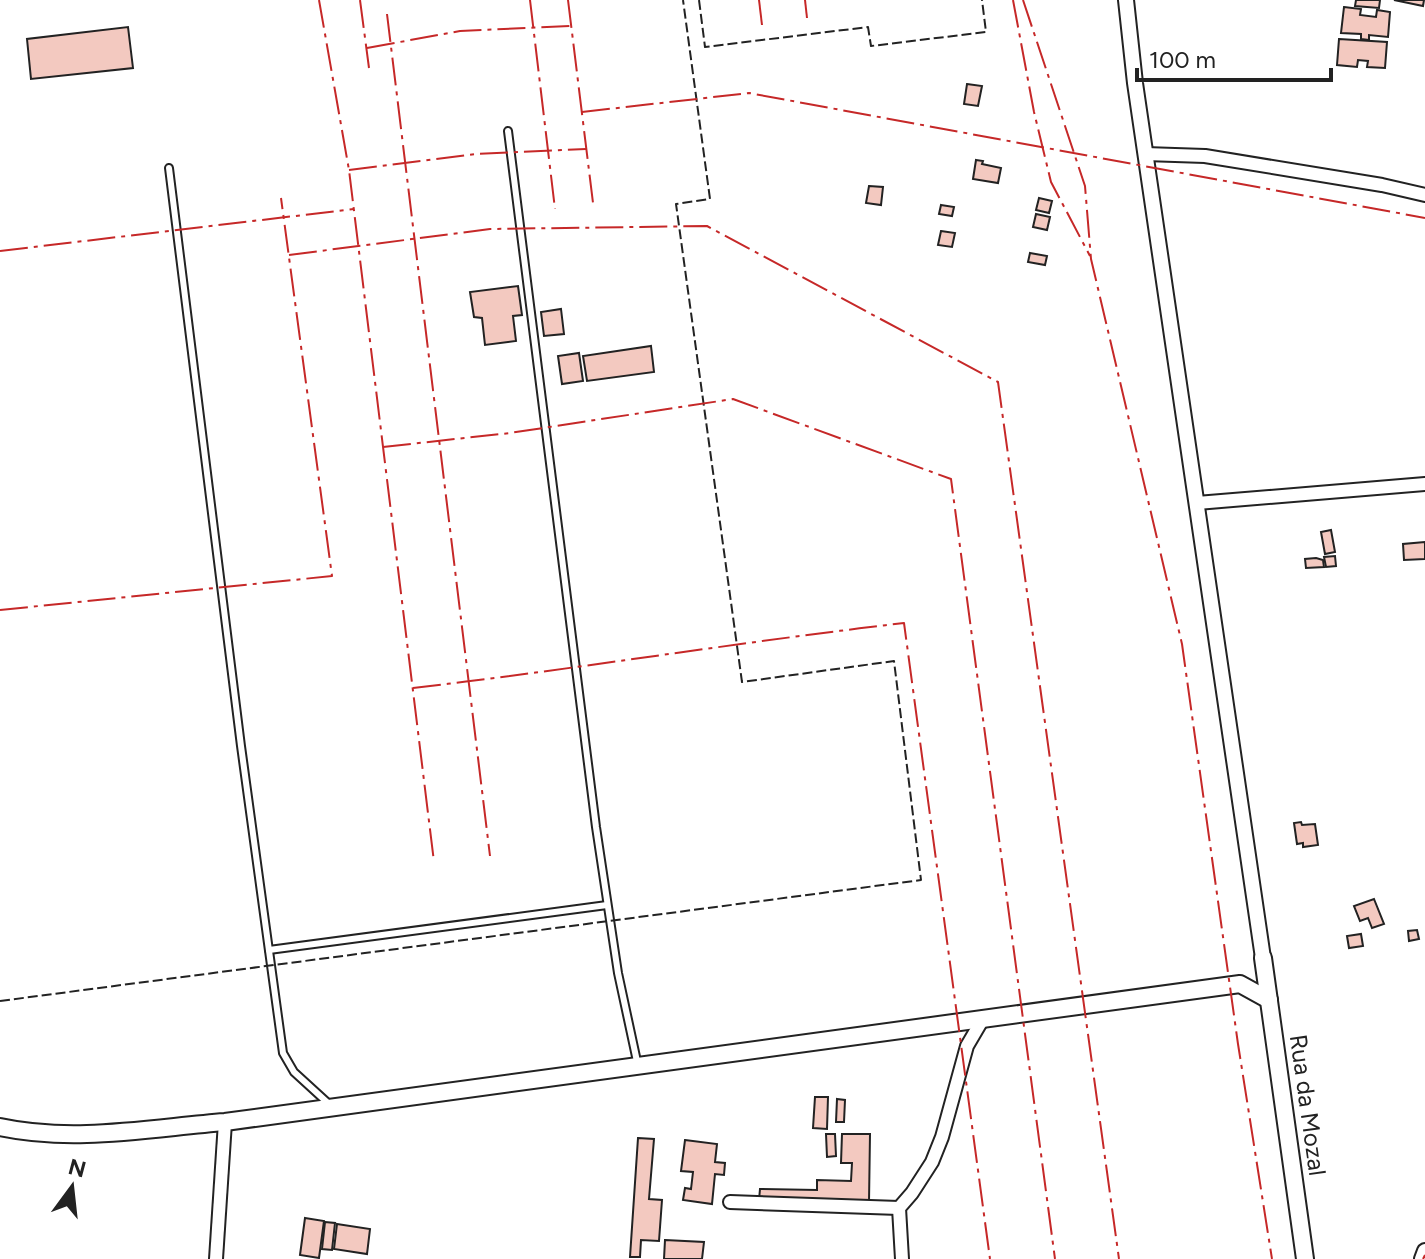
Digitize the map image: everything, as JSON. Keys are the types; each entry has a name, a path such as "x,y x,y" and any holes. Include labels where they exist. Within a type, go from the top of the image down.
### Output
{"main road":[{"path":"1240,984 1263,958"},
{"name":"Rua da Mozal","path":"1263,958 1305,1259"},
{"path":"0,1127 73,1136 225,1122 1240,984 1269,1000"}],"street":[{"path":"1126,0 1145,154 1263,958"},
{"path":"1145,154 1205,156 1425,195"},
{"path":"1197,503 1425,484"},
{"path":"902,1259 899,1208 932,1162 967,1046 984,1017"},
{"path":"216,1259 225,1122"},
{"path":"730,1202 899,1208"},
{"path":"1422,1259 1425,1251"}],"lane":[{"path":"508,131 607,905 638,1067"},
{"path":"169,168 269,950 287,1063 332,1106"},
{"path":"269,950 607,905"}],"building":[{"path":"1356,0 1380,0 1379,8 1355,6"},
{"path":"1394,0 1424,0 1423,6"},
{"path":"1344,7 1361,9 1360,15 1376,17 1377,10 1390,12 1388,37 1369,35 1369,40 1361,39 1361,34 1341,33"},
{"path":"128,27 133,68 31,79 27,39"},
{"path":"1339,39 1387,42 1385,68 1367,67 1368,61 1358,60 1357,67 1337,65"},
{"path":"967,84 982,86 978,106 964,104"},
{"path":"976,160 1001,168 998,183 973,179"},
{"path":"869,186 883,187 881,205 866,203"},
{"path":"1039,198 1052,201 1049,213 1036,210"},
{"path":"941,205 954,207 952,216 939,214"},
{"path":"1036,214 1050,217 1047,230 1033,227"},
{"path":"941,231 955,233 952,247 938,245"},
{"path":"1030,253 1047,256 1045,265 1028,262"},
{"path":"518,286 522,315 513,316 516,341 485,345 482,318 474,317 470,292"},
{"path":"561,309 564,334 544,336 541,312"},
{"path":"651,346 654,372 587,381 583,356"},
{"path":"579,353 583,381 562,384 558,356"},
{"path":"1331,530 1335,552 1325,554 1321,532"},
{"path":"1425,542 1425,559 1404,560 1403,544"},
{"path":"1335,556 1336,566 1326,567 1324,557"},
{"path":"1305,559 1323,560 1324,567 1306,568"},
{"path":"1301,822 1302,825 1315,824 1318,845 1303,847 1303,843 1297,844 1294,823"},
{"path":"1374,899 1384,924 1372,928 1368,918 1360,921 1354,906"},
{"path":"1417,930 1419,939 1409,941 1408,931"},
{"path":"1361,934 1363,946 1349,948 1347,936"},
{"path":"815,1097 828,1097 827,1129 813,1128"},
{"path":"837,1099 845,1100 844,1122 836,1122"},
{"path":"826,1134 835,1134 836,1156 827,1157"},
{"path":"842,1134 870,1134 869,1202 759,1200 760,1189 817,1190 817,1180 851,1181 852,1163 841,1163"},
{"path":"638,1138 654,1139 649,1199 662,1200 659,1241 641,1240 640,1257 630,1257"},
{"path":"685,1140 717,1144 715,1162 725,1163 724,1175 715,1174 712,1204 683,1200 685,1188 691,1189 693,1172 681,1171"},
{"path":"305,1218 324,1221 319,1258 300,1255"},
{"path":"325,1222 335,1223 332,1250 322,1249"},
{"path":"337,1224 370,1229 367,1254 334,1249"},
{"path":"665,1240 704,1242 702,1259 664,1259"}],"fence":[{"path":"0,1001 921,880 894,661 742,682 676,204 710,199 683,0"},
{"path":"699,0 705,47 868,27 871,46 986,32 982,0"}],"power":[{"path":"319,0 349,170 434,862"},
{"path":"360,0 369,68"},
{"path":"530,0 555,209"},
{"path":"568,0 593,203"},
{"path":"759,0 762,25"},
{"path":"805,0 807,18"},
{"path":"1013,0 1051,182 1090,256"},
{"path":"1023,0 1085,186 1091,259 1182,644 1238,1044 1272,1259"},
{"path":"387,14 490,856"},
{"path":"367,48 460,31 571,26"},
{"path":"582,112 749,93 1425,218"},
{"path":"349,170 476,154 586,149"},
{"path":"0,610 332,576 281,198"},
{"path":"0,251 354,209"},
{"path":"289,255 490,229 707,226 998,382 1119,1259"},
{"path":"383,447 510,433 733,399 951,479 1055,1259"},
{"path":"413,688 904,623 990,1259"},
{"path":"1423,1259 1425,1255"}]}
